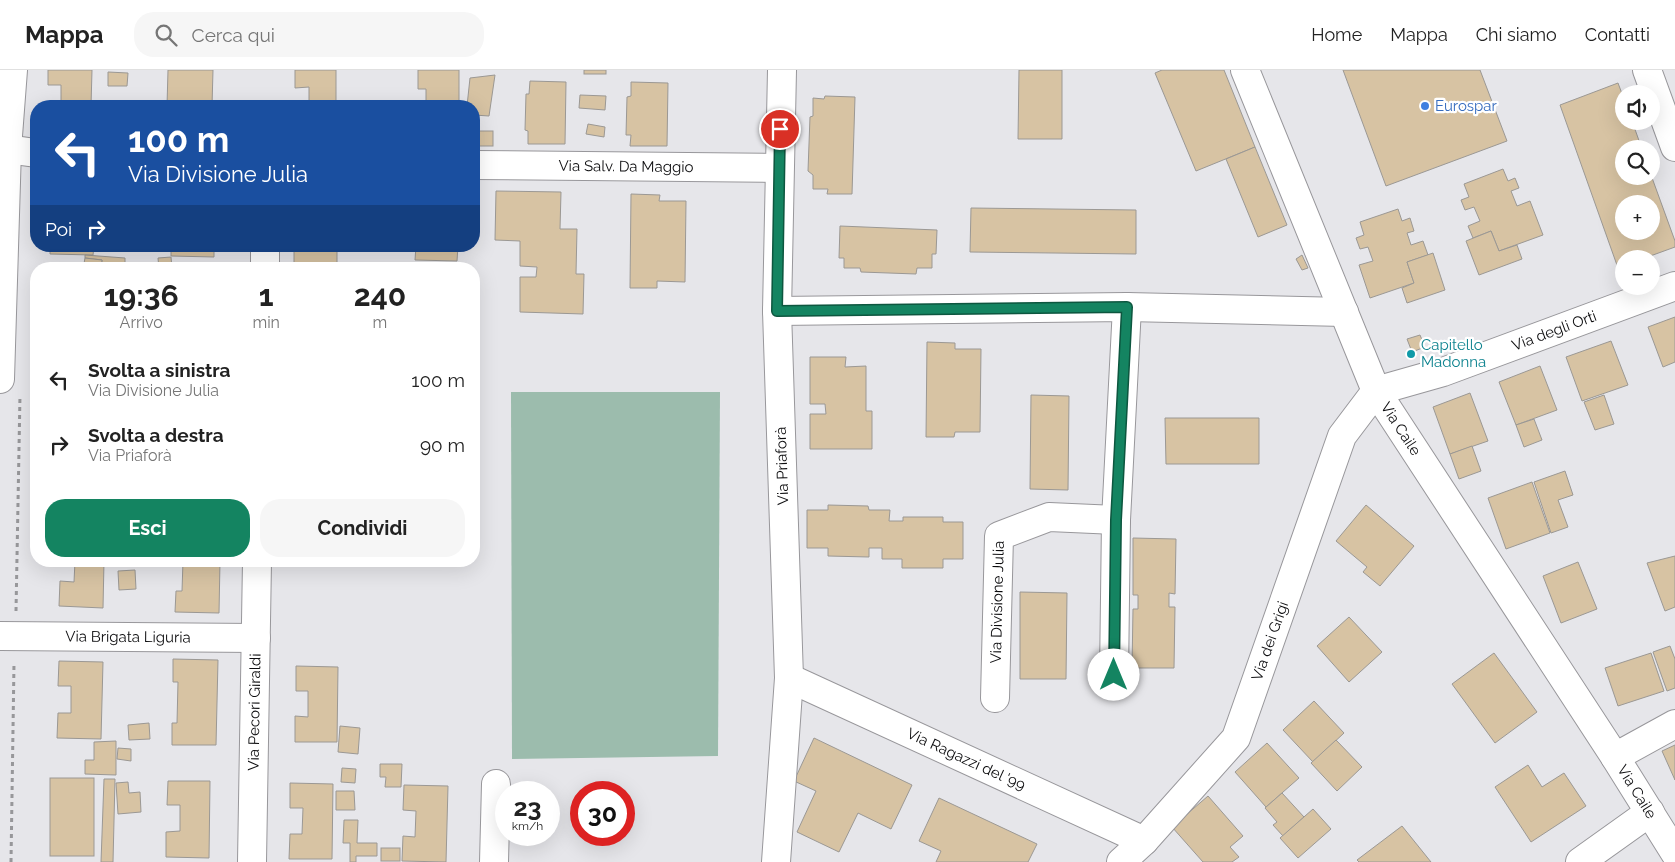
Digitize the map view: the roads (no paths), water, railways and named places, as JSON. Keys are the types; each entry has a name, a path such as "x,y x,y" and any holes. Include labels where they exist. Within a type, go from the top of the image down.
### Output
{"street":[{"path":"10,383 4,149 13,70"},
{"name":"Via Priaforà","path":"776,862 789,678 777,311 782,70"},
{"name":"Via Caile","path":"1244,70 1376,391 1615,757 1675,853"},
{"path":"1647,70 1675,147"},
{"path":"4,149 30,152"},
{"name":"Via Salv. Da Maggio","path":"480,166 779,168"},
{"name":"Via degli Orti","path":"1376,391 1443,372 1675,286"},
{"path":"1114,675 1116,520 1127,307"},
{"path":"777,311 1127,307 1344,312"},
{"name":"Via dei Grigi","path":"1121,862 1144,841 1236,738 1342,436 1376,391"},
{"name":"Via Divisione Julia","path":"995,698 999,536 1049,517 1116,520"},
{"name":"Via Pecori Giraldi","path":"252,862 258,567"},
{"name":"Via Brigata Liguria","path":"7,636 256,638"},
{"name":"Via Ragazzi del '99","path":"789,678 1144,841"},
{"name":"Via Caile","path":"1615,757 1675,724"},
{"path":"1580,862 1650,812"},
{"path":"494,862 495,823"}],"place":[{"name":"Eurospar","path":"1425,106"},
{"name":"Capitello Madonna","path":"1411,354"}]}
